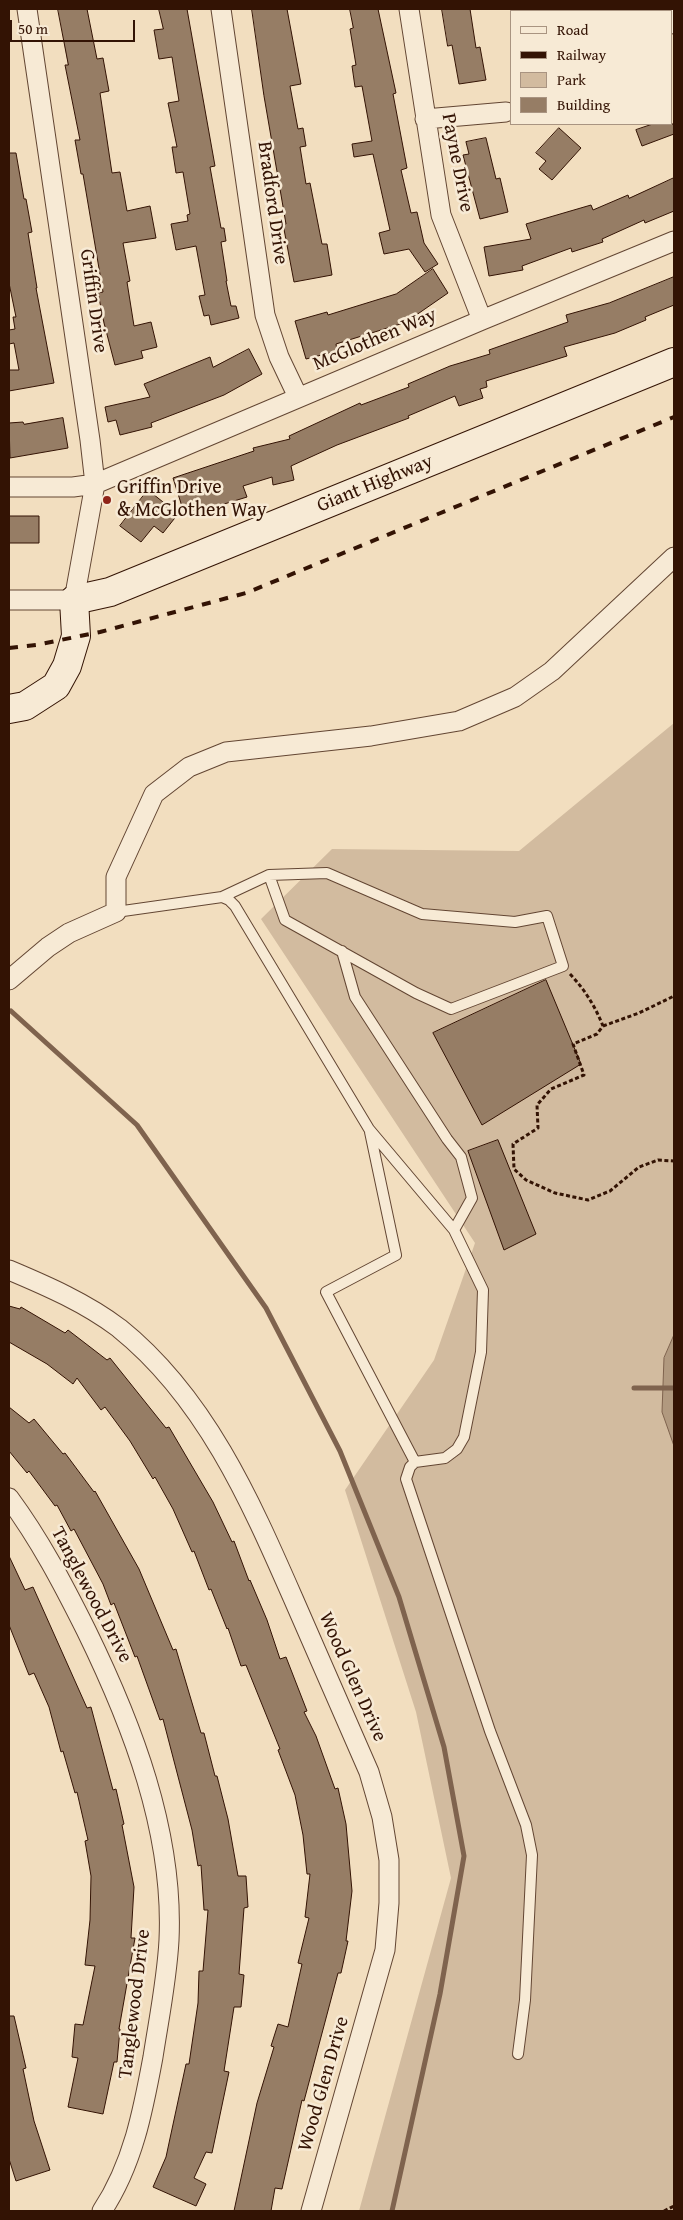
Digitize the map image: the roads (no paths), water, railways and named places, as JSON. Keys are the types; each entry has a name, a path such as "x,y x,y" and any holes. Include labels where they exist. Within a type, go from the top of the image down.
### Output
{"street":[{"name":"Griffin Drive","path":"27,9 95,484 74,600"},
{"name":"Bradford Drive","path":"221,9 265,315 279,357 298,397"},
{"name":"Payne Drive","path":"409,9 441,215 482,320"},
{"path":"425,119 506,112"},
{"name":"McGlothen Way","path":"9,487 73,487 95,484 298,397 674,241"},
{"name":"Giant Highway","path":"74,600 110,592 674,362"},
{"path":"9,980 48,947 69,933 116,912 116,877 154,794 189,767 226,752 371,736 459,721 515,697 552,671 674,557"},
{"path":"9,600 74,600 76,636 67,666 56,686 25,706 9,709"},
{"name":"Wood Glen Drive","path":"9,1270 72,1298 118,1328 163,1369 205,1424 252,1504 369,1772 382,1817 389,1860 386,1950 311,2211"},
{"name":"Tanglewood Drive","path":"9,1498 56,1568 113,1685 138,1751 158,1822 167,1886 169,1939 162,2004 142,2118 129,2160 102,2211"}],"lane":[{"path":"116,912 222,897 269,875 327,873 422,914 515,922 548,916 563,966 452,1009 416,993 285,920 269,875"},
{"path":"222,897 229,900 235,906 369,1129 454,1230 483,1290 481,1352 464,1437 457,1449 445,1458 414,1462 406,1479 490,1731 526,1825 532,1855 525,2000 518,2054"},
{"path":"342,951 355,997 447,1139 461,1157 472,1198 454,1230"},
{"path":"369,1129 396,1254 326,1292 414,1462"}],"waterway":[{"path":"11,1011 137,1125 266,1308 340,1451 399,1597 444,1747 464,1856 440,1994 392,2211"},
{"path":"634,1388 674,1388"}],"railway":[{"path":"9,648 36,645 100,632 246,593 674,417"}],"place":[{"name":"Griffin Drive & McGlothen Way","path":"107,500"}]}
